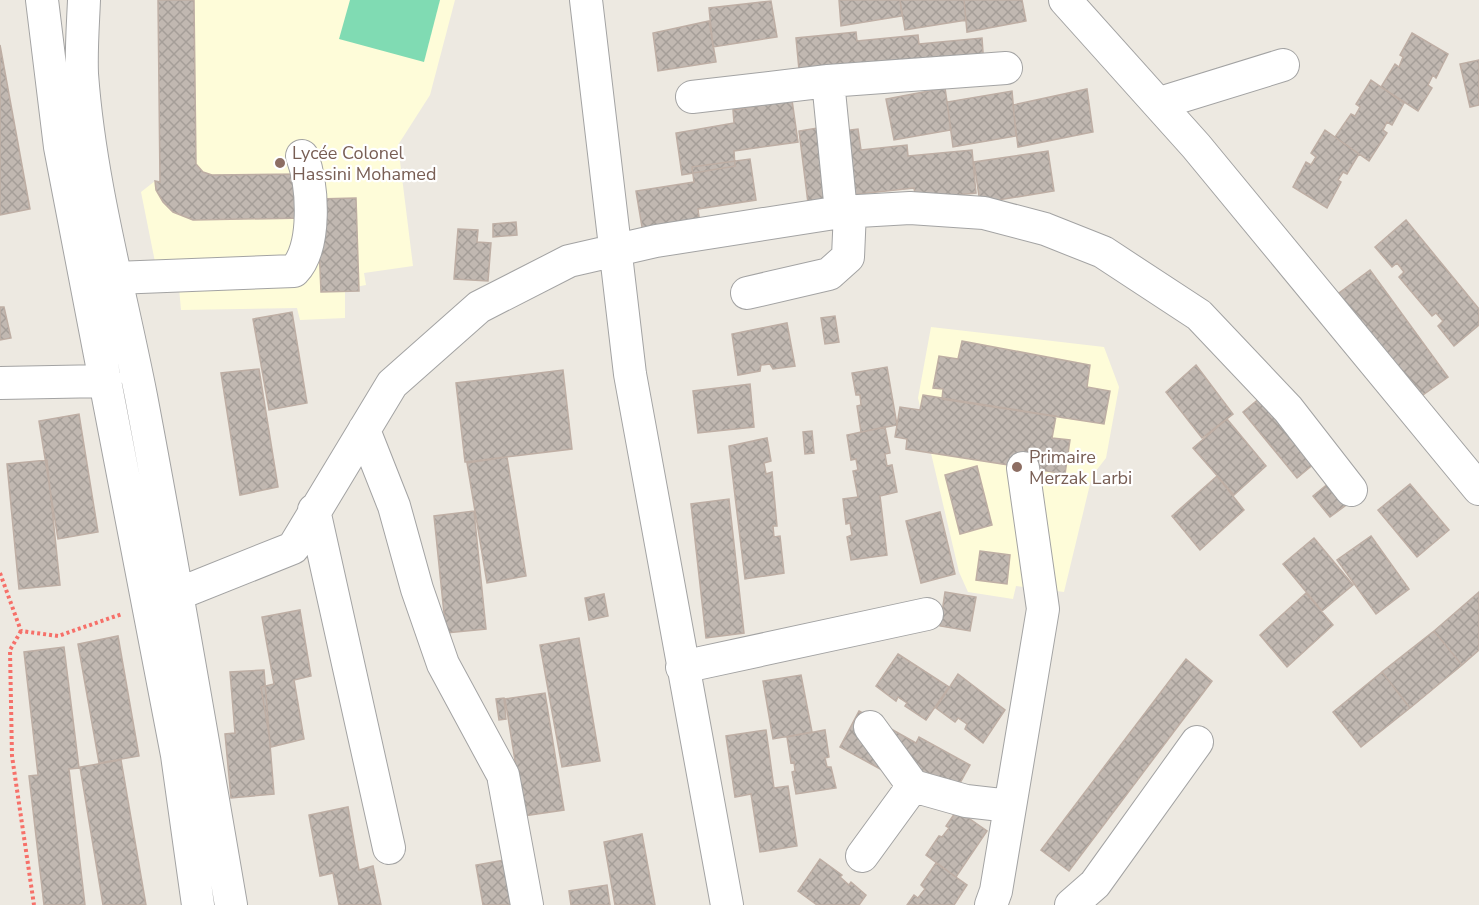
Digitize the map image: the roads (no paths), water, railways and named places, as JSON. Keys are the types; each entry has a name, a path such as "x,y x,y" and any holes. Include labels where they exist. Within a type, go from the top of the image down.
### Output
{"street":[{"path":"42,0 60,147 106,381 164,597 231,905"},
{"path":"84,0 82,73 114,278 136,374 164,597 177,755 198,905"},
{"path":"586,0 630,374 727,905"},
{"path":"1065,0 1160,103 1479,489"},
{"path":"1160,103 1283,65"},
{"path":"692,97 828,81 1006,68"},
{"path":"747,293 829,274 848,258 846,211 828,81"},
{"path":"114,278 294,271 306,255 309,241 309,173 302,156"},
{"path":"164,597 293,548 392,384 479,307 569,261 656,241 846,211 910,208 984,213 1045,229 1103,252 1199,315 1288,409 1351,490"},
{"path":"0,383 106,381"},
{"path":"364,430 394,507 417,589 443,664 503,775 527,905"},
{"path":"991,905 996,891 1043,609 1023,468"},
{"path":"314,510 389,848"},
{"path":"682,667 927,614"},
{"path":"870,727 913,786 966,801 1010,806"},
{"path":"1071,905 1095,884 1197,742"},
{"path":"862,856 913,786"}],"place":[{"name":"Lycée Colonel Hassini Mohamed","path":"280,163"},
{"name":"Primaire Merzak Larbi","path":"1017,467"}]}
